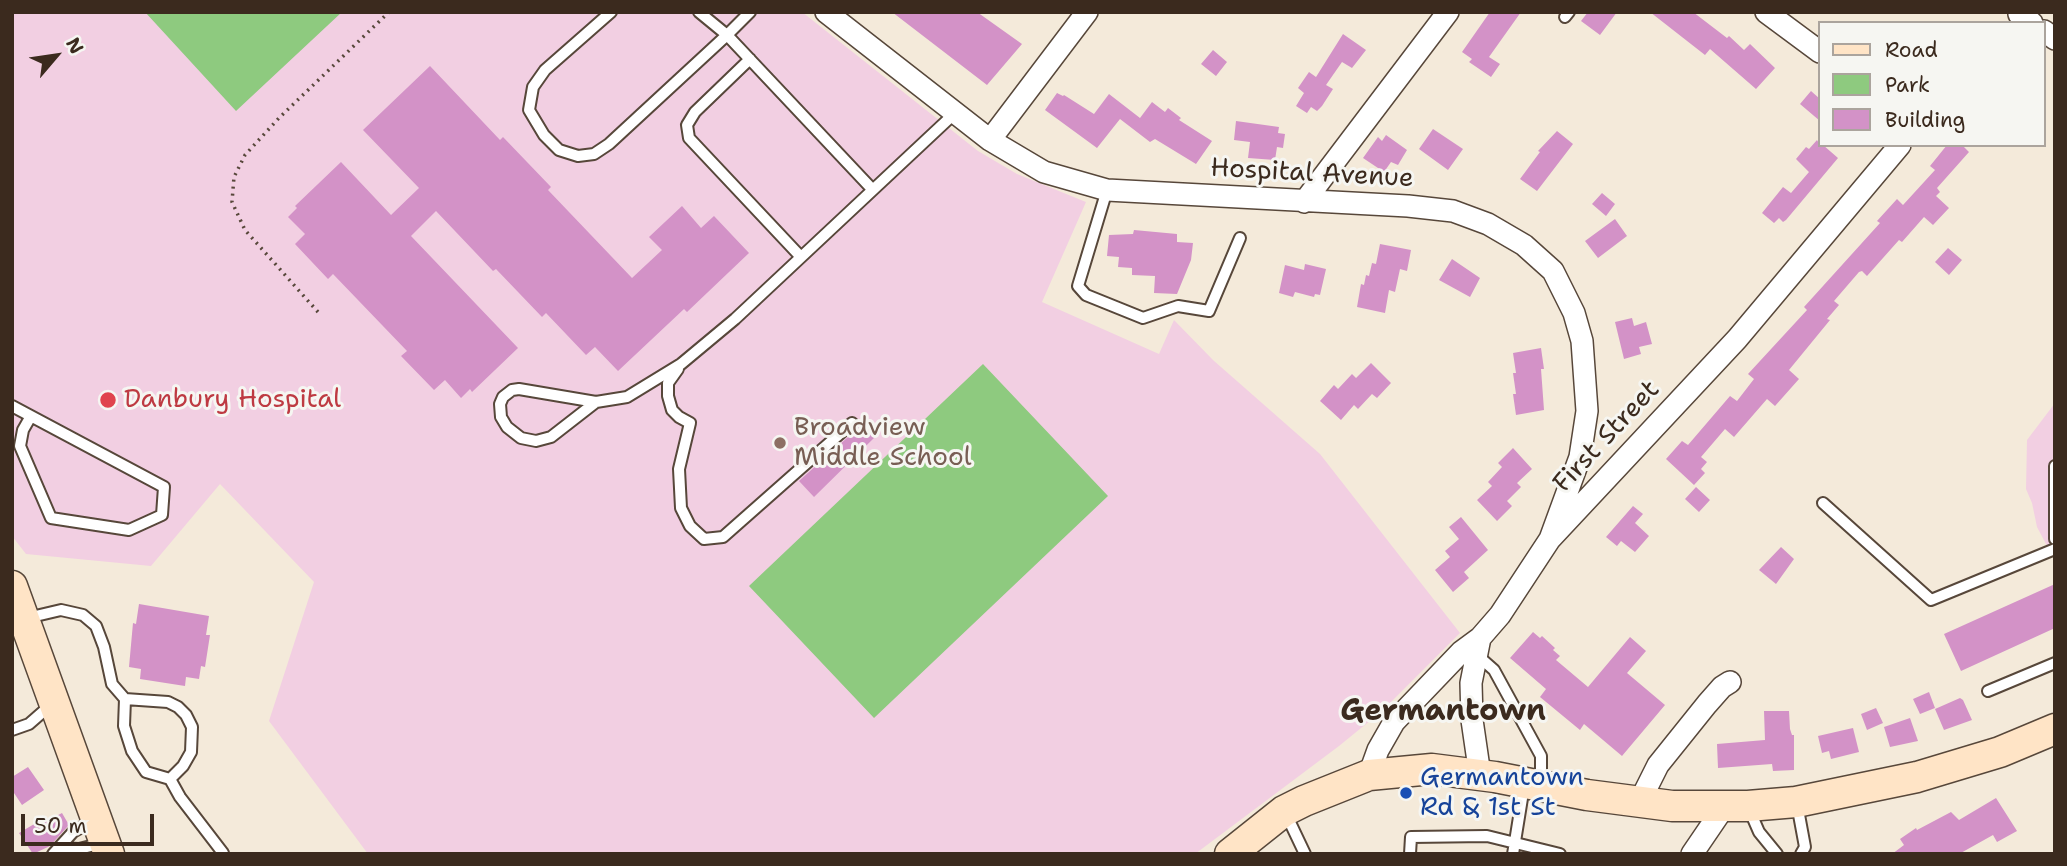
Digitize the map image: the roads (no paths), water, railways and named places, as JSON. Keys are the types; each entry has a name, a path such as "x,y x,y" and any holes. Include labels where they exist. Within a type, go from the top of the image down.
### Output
{"main road":[{"path":"12,586 104,838"},
{"path":"1230,854 1294,806 1369,775 1432,769 1672,806 1736,807 1796,802 1917,777 2000,752 2055,729"}],"street":[{"name":"Hospital Avenue","path":"826,12 990,140 1044,172 1107,190 1408,206 1453,211 1488,223 1524,245 1553,271 1574,313 1582,341 1587,411 1580,457 1550,539"},
{"path":"990,140 1087,12"},
{"path":"1304,202 1448,12"},
{"path":"1766,12 1818,51"},
{"name":"First Street","path":"1369,775 1378,750 1394,722 1461,652 1478,646 1550,539 1737,340 1898,147"},
{"path":"1478,646 1471,683 1472,720 1480,775"},
{"path":"1640,802 1658,765 1707,704 1730,682"},
{"path":"1692,854 1736,807"}],"lane":[{"path":"611,12 545,70 533,87 529,110 544,135 559,150 578,156 594,154 609,144 750,12"},
{"path":"699,12 727,35 872,189"},
{"path":"750,59 695,112 687,125 690,138 800,256"},
{"path":"596,402 551,437 536,441 521,438 507,427 501,417 500,404 503,397 512,390 596,402 627,397 681,364 735,319 955,113"},
{"path":"1107,190 1078,286 1086,295 1143,318 1178,306 1209,311 1240,238"},
{"path":"681,364 668,383 672,410 690,423 679,469 681,508 690,526 704,539 723,537 852,423"},
{"path":"12,406 31,416 164,487 162,515 130,530 51,517 20,446 23,430 31,416"},
{"path":"2055,466 2055,539"},
{"path":"1824,503 1931,600 2055,549"},
{"path":"24,619 61,610 75,612 96,626 104,647 112,684 125,699 124,726 132,751 146,772 170,779 180,797 223,853"},
{"path":"1478,646 1541,756 1514,848"},
{"path":"1988,691 2055,663"},
{"path":"125,699 169,702 186,715 192,727 191,752 183,766 170,779"},
{"path":"12,730 29,724 55,701"},
{"path":"1796,802 1805,847 1801,854"},
{"path":"1294,806 1305,854"},
{"path":"1736,807 1777,854"},
{"path":"56,851 73,832 104,838"},
{"path":"1410,854 1411,837 1486,836 1514,848 1560,854"},
{"path":"56,851 79,849 104,838"}],"place":[{"name":"Danbury Hospital","path":"108,400"},
{"name":"Broadview Middle School","path":"780,443"},
{"name":"Germantown Rd & 1st St","path":"1406,793"}],"district":[{"name":"Germantown","path":"1443,712"}]}
